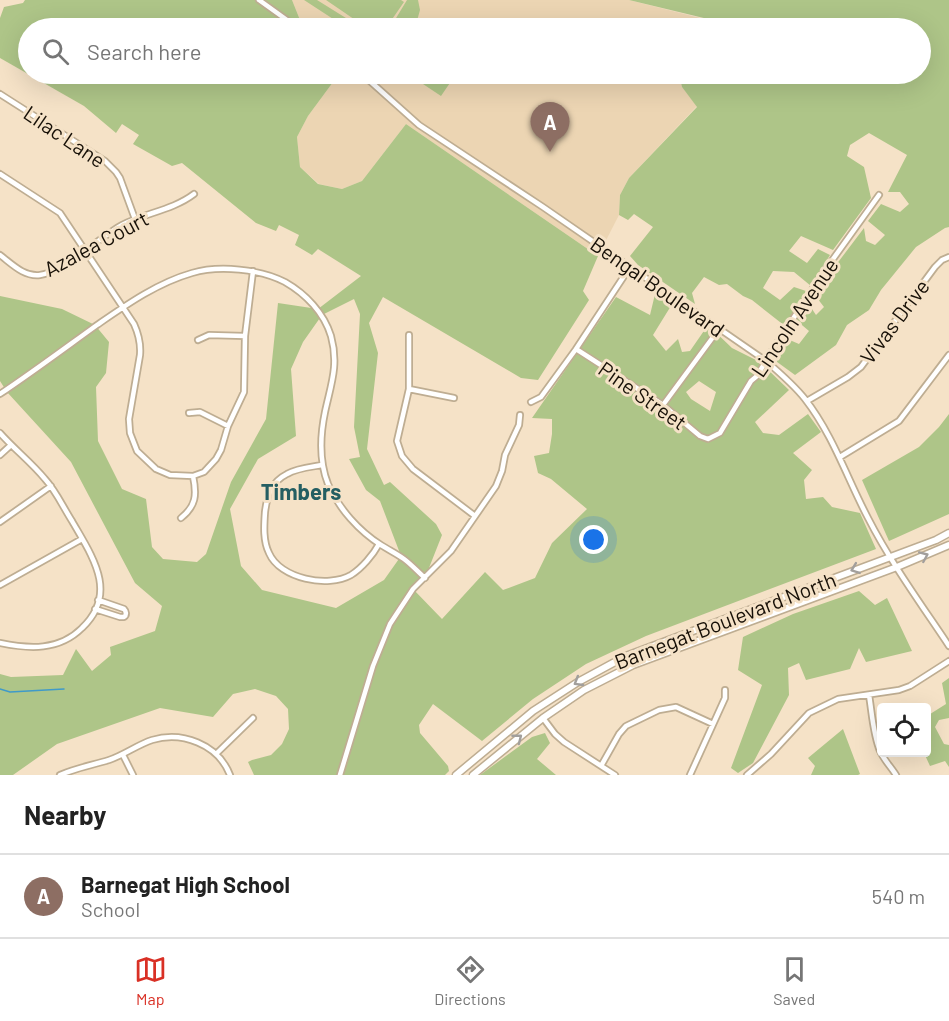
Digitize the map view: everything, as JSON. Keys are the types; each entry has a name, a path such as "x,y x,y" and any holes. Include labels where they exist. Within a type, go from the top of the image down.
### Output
{"street":[{"path":"259,0 284,18"},
{"name":"Bengal Boulevard","path":"373,84 419,125 543,207 766,361 793,386 807,401 840,457 867,517 889,556 949,646"},
{"name":"Lilac Lane","path":"0,94 105,161 116,171 135,219"},
{"path":"0,174 60,213 124,306 139,335 141,344 129,419 130,433 141,457 156,469 170,475 193,476 204,472 221,450 228,426 244,392 245,336 253,271"},
{"name":"Azalea Court","path":"0,255 20,270 34,275 44,275 85,251 121,225 178,204 194,194"},
{"name":"Lincoln Avenue","path":"710,438 720,433 751,381 757,376 837,254 879,195"},
{"name":"Vivas Drive","path":"807,401 861,367 935,267 949,257"},
{"path":"531,402 541,397 630,267"},
{"path":"0,394 124,306 182,276 195,272 231,269 253,271 280,279 303,294 319,311 330,334 335,361 322,429 322,465 329,484 342,508 358,527 379,544 405,560 425,578"},
{"path":"663,405 719,329"},
{"path":"198,340 209,334 245,336"},
{"path":"409,335 409,389 397,441 402,456 413,469 475,516"},
{"name":"Pine Street","path":"576,349 663,405 700,436 710,438"},
{"path":"840,457 899,421 949,355"},
{"path":"409,389 454,398"},
{"path":"189,412 200,412 228,426"},
{"path":"340,775 361,702 390,624 413,590 451,551 496,486 505,455 519,425 520,415"},
{"path":"0,433 41,473 51,486 96,564 100,583 95,609 87,623 69,638 59,643 30,648 0,643"},
{"path":"0,455 11,445"},
{"path":"322,465 285,474 270,489 264,527 269,555 286,572 301,578 337,579 351,575 374,553 379,544"},
{"path":"181,518 189,512 193,505 195,490 193,476"},
{"path":"0,522 51,486"},
{"name":"Barnegat Boulevard North","path":"456,775 533,711 578,682 626,656 936,540 949,533"},
{"path":"0,585 82,539"},
{"name":"Barnegat Boulevard North","path":"473,775 543,718 584,690 633,665 897,567 949,545"},
{"path":"95,609 120,617 126,615 124,609 98,600"},
{"path":"747,775 771,754 809,713 838,699 898,690 910,686 949,661"},
{"path":"690,775 725,698 725,690"},
{"path":"869,695 876,740 885,760 896,775"},
{"path":"601,766 626,726 659,710 676,707 713,724"},
{"path":"216,754 253,718"},
{"path":"543,718 555,735 615,775"},
{"path":"60,775 110,760 149,741 179,737 200,743 216,754 230,775"},
{"path":"123,755 133,775"}],"shaded area":[{"path":"292,0 629,0 700,18 299,18"},
{"path":"332,84 681,84 697,106 629,178 620,195 619,215 598,256 406,124 362,181 342,189 319,184 300,167 297,137 308,116"}],"green space":[{"path":"25,0 292,0 299,18 18,18 18,68 0,58 0,18 4,7 23,3"},
{"path":"304,0 317,0 346,18 332,18"},
{"path":"326,0 401,0 404,2 393,18 352,18"},
{"path":"407,0 418,0 420,10 418,18 396,18"},
{"path":"629,0 949,0 949,227 916,247 881,290 869,310 847,325 836,345 795,375 773,359 785,338 799,344 809,331 796,320 808,303 816,315 824,307 814,294 864,228 866,241 875,245 885,235 868,221 881,204 900,212 909,204 900,192 888,192 907,155 869,133 850,145 847,156 864,167 871,198 833,250 801,236 789,251 807,263 818,249 830,255 811,286 794,272 773,271 763,288 780,300 794,287 806,291 785,326 727,284 719,285 704,277 692,293 695,304 638,265 630,256 653,227 634,214 628,220 619,215 620,195 629,178 697,107 681,84 931,84 931,18 704,18"},
{"path":"46,84 332,84 308,116 297,137 300,167 318,184 342,189 362,181 406,124 598,256 583,291 589,300 538,380 521,378 383,297 369,323 378,353 367,449 384,485 390,482 436,524 442,535 425,578 413,589 442,619 485,572 503,590 535,578 552,543 587,509 551,479 538,473 534,456 549,453 552,419 532,418 616,297 650,315 656,290 674,301 653,335 666,351 678,339 682,352 690,351 708,325 732,348 760,362 789,390 755,422 763,433 779,435 808,414 821,432 793,453 812,470 804,480 806,499 823,497 832,507 860,513 876,549 646,636 586,664 533,699 482,741 433,704 419,725 420,733 448,766 449,771 445,775 254,775 248,762 271,755 282,744 289,729 288,709 276,696 255,689 233,694 213,717 160,708 57,744 13,775 0,775 0,674 11,677 63,675 76,649 92,671 111,655 110,647 155,631 162,606 135,583 71,462 7,392 0,381 0,296 62,309 95,325 109,342 106,373 96,387 98,441 122,489 146,499 152,547 163,559 197,562 206,554 231,482 266,419 278,303 318,309 361,276 318,249 312,255 295,245 299,235 279,225 276,231 256,223 182,163 172,166 133,144 139,135 122,124 116,133 84,106","holes":["354,299 360,314 354,427 360,457 349,459 366,490 380,501 401,556 384,580 336,608 262,590 241,566 230,509 258,459 296,436 291,369 303,342 322,315","699,381 716,392 710,411 691,399 686,392"]},
{"path":"423,84 449,84 441,96"},
{"path":"949,414 949,514 889,541 862,480 919,447"},
{"path":"859,591 875,605 887,598 912,651 866,662 859,648 850,669 806,680 799,663 788,668 789,695 753,763 738,773 731,768 762,685 738,670 743,637 793,614"},
{"path":"949,678 949,718 939,720 935,727 944,744 949,745 949,767 945,761 930,766 926,757 931,757 931,713 946,704 942,683"},
{"path":"843,729 860,774 811,775 815,766 808,758"},
{"path":"545,733 550,743 537,759 556,775 480,775 532,737"}],"waterway":[{"path":"0,689 10,692 64,689"}],"place":[{"name":"Barnegat High School","path":"550,152"}],"district":[{"name":"Timbers","path":"301,491"}]}
